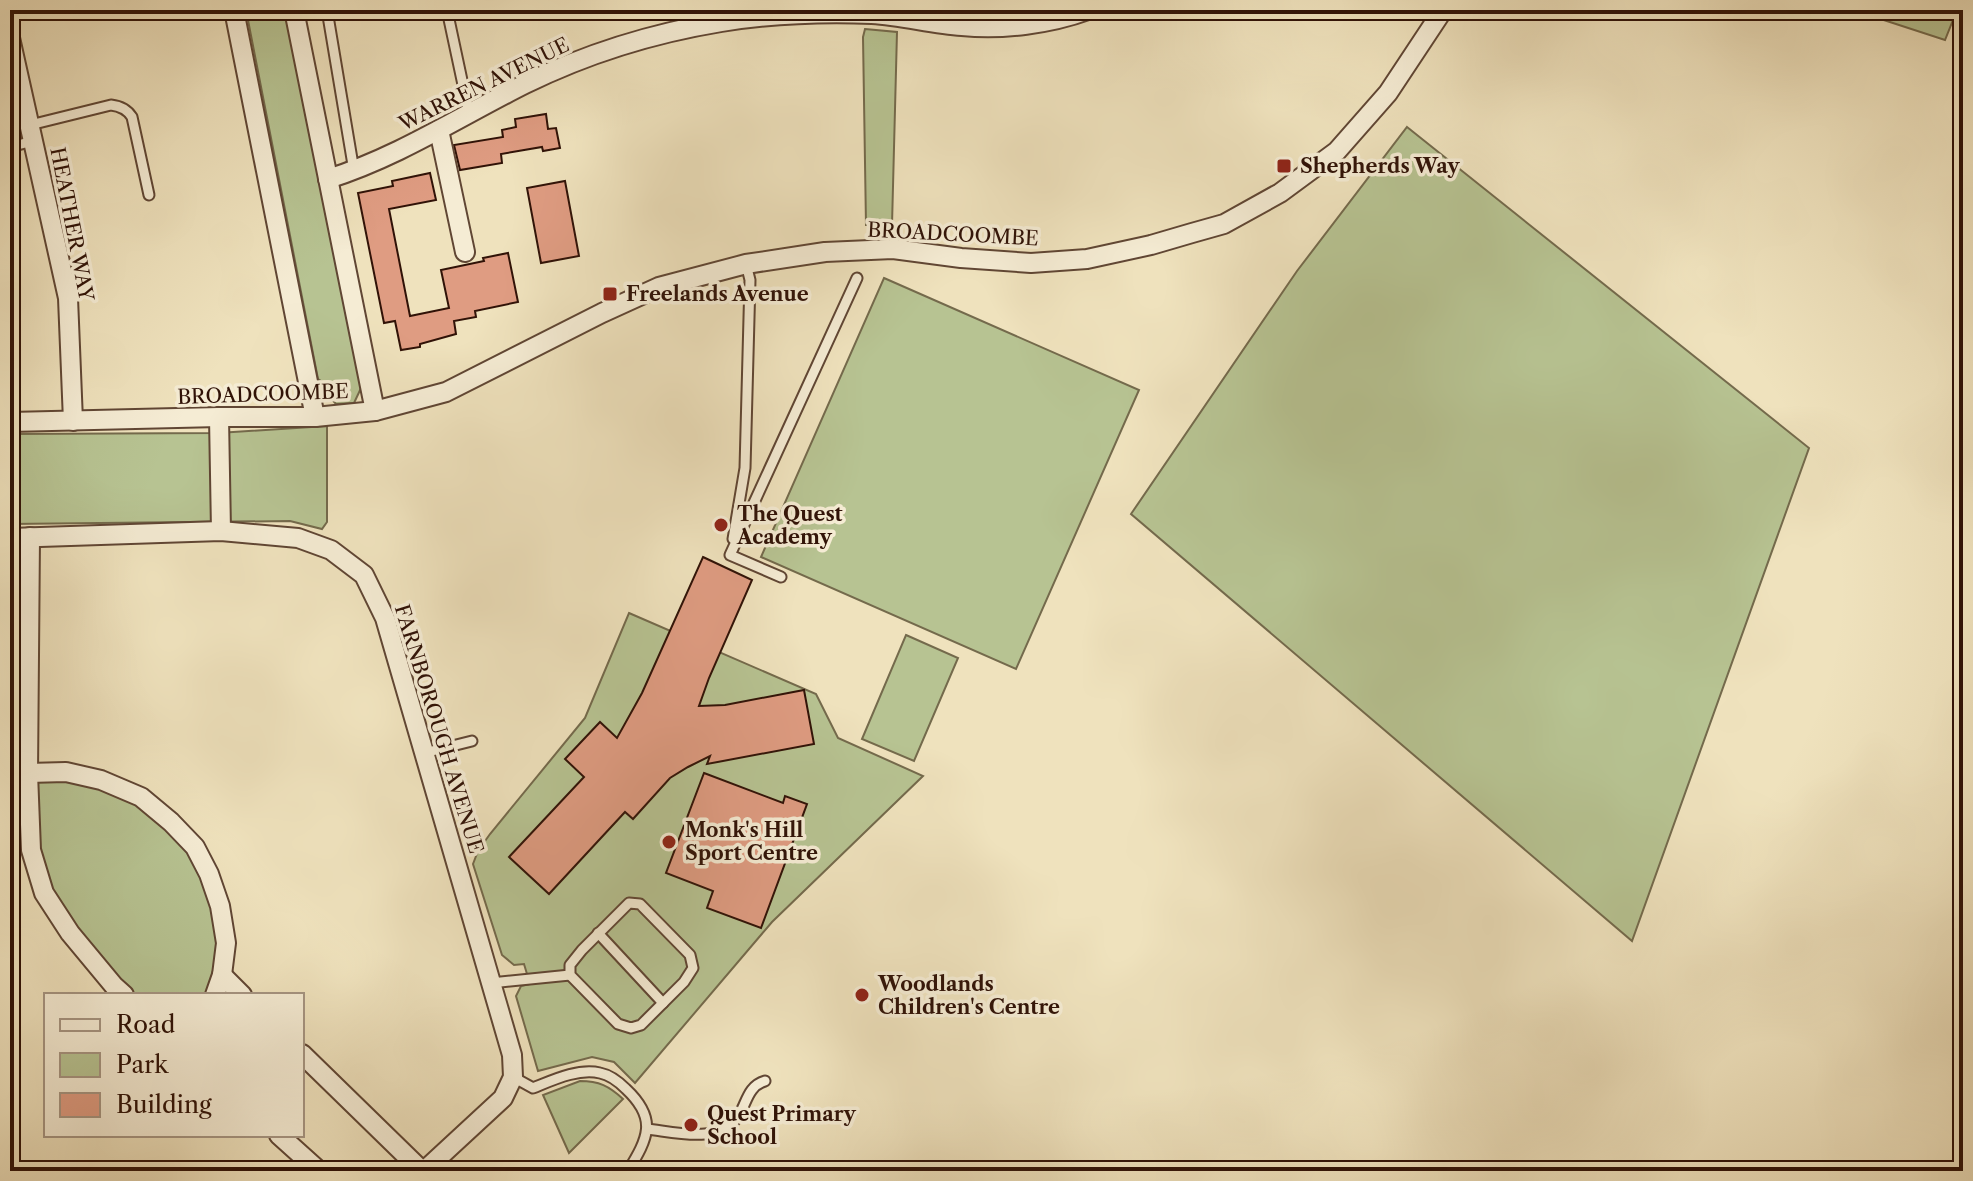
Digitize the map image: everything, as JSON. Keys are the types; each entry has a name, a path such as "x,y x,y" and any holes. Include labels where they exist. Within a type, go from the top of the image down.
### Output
{"street":[{"path":"234,10 315,417"},
{"path":"294,10 375,411"},
{"name":"WARREN AVENUE","path":"328,179 354,171 439,130 534,79 657,35 721,22 779,15 873,14 962,26 1002,27 1045,21 1088,10"},
{"name":"BROADCOOMBE","path":"10,422 315,417 375,411 446,392 659,287 746,264 825,252 893,249 1031,263 1087,259 1151,245 1224,224 1280,193 1337,151 1388,93 1443,10"},
{"name":"HEATHER WAY","path":"10,38 68,298 73,421"},
{"path":"439,130 465,252"},
{"path":"219,417 221,531"},
{"name":"FARNBOROUGH AVENUE","path":"10,538 221,531 298,538 331,550 364,575 385,618 512,1055 513,1077"},
{"path":"30,537 28,773 31,850 44,893 70,933 122,993"},
{"path":"28,773 66,772 101,780 141,797 195,847 220,906 226,943 222,975 216,993"},
{"path":"222,975 240,993"},
{"path":"304,1056 423,1171 503,1098 513,1077"},
{"path":"281,1137 319,1171"}],"lane":[{"path":"327,10 354,171"},
{"path":"447,10 469,113"},
{"path":"10,147 31,133 111,105 122,107 132,117 149,195"},
{"path":"730,555 745,468 750,280 746,264"},
{"path":"730,555 857,278"},
{"path":"730,555 781,577"},
{"path":"424,753 472,741"},
{"path":"629,903 640,904 690,955 693,968 684,982 641,1025 631,1028 618,1024 570,975 570,965 582,950 629,903"},
{"path":"598,933 663,1003"},
{"path":"491,983 570,975"},
{"path":"513,1077 533,1088 581,1073 600,1073 616,1080 646,1112 647,1129 641,1149 628,1171"},
{"path":"647,1129 691,1134 719,1131 739,1115 751,1090 765,1081"}],"green space":[{"path":"246,10 286,10 362,386 354,403 336,404 327,394 326,384 318,379"},
{"path":"1853,10 1957,10 1945,40"},
{"path":"865,29 897,32 892,225 866,225"},
{"path":"1407,127 1809,448 1632,941 1131,514 1297,271"},
{"path":"884,278 1139,390 1016,669 761,557"},
{"path":"327,426 327,522 322,529 290,521 10,524 10,434 218,433"},
{"name":"Monk's Hill Sport Centre","path":"629,613 816,694 838,738 923,776 772,922 635,1083 614,1062 592,1057 538,1071 516,996 521,986 530,984 524,964 514,965 502,955 473,864 490,834 585,718"},
{"path":"906,635 958,658 914,761 862,739"},
{"path":"28,773 101,780 171,822 220,906 215,993 122,993 44,893"},
{"path":"580,1081 603,1085 623,1099 569,1153 543,1095"}],"building":[{"path":"546,114 548,129 556,128 560,148 543,151 542,147 501,154 502,163 460,170 454,145 503,137 502,130 516,127 515,119"},
{"path":"430,173 436,200 389,209 410,316 449,308 441,270 508,253 518,302 475,311 476,317 454,321 456,334 420,344 420,347 401,350 395,321 384,323 358,193 393,186 392,181"},
{"path":"565,181 579,256 541,263 527,188"},
{"path":"703,557 752,580 699,706 725,705 804,690 814,744 707,764 710,756 688,767 670,778 633,819 625,812 549,894 509,857 584,777 565,759 600,722 617,738 642,693"},
{"path":"704,773 783,803 785,796 807,804 761,928 707,908 713,891 666,873"}],"place":[{"name":"Shepherds Way","path":"1284,166"},
{"name":"Freelands Avenue","path":"610,294"},
{"name":"The Quest Academy","path":"721,525"},
{"name":"Monk's Hill Sport Centre","path":"669,842"},
{"name":"Woodlands Children's Centre","path":"862,995"},
{"name":"Quest Primary School","path":"691,1125"}]}
